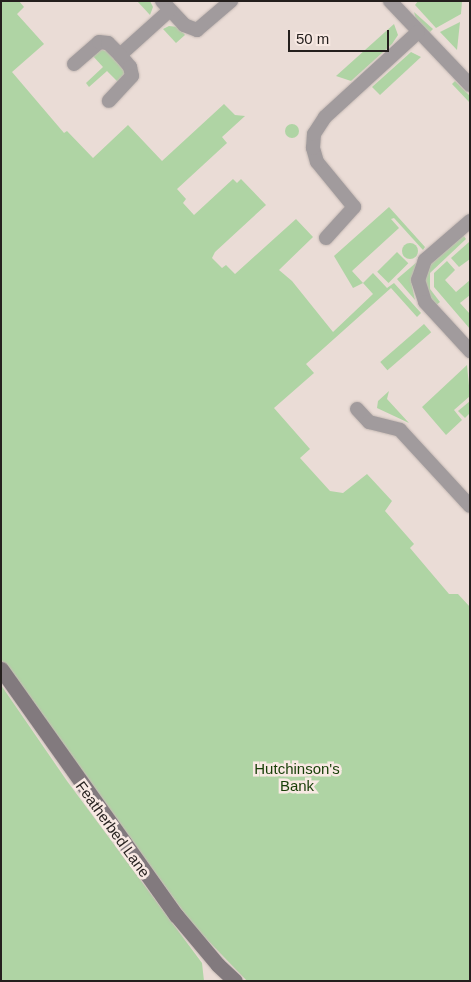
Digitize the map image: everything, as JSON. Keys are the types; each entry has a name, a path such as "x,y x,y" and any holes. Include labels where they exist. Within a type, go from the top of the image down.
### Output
{"street":[{"path":"120,55 166,6 188,28 197,30 230,1"},
{"path":"409,1 394,6 470,86"},
{"path":"326,238 354,207 317,162 313,148 317,128 418,32"},
{"path":"74,64 99,42 108,43 120,55 130,67 132,76 109,101"},
{"path":"470,221 425,260 418,280 425,302 470,350"},
{"path":"357,409 370,422 400,430 470,506"},
{"name":"Featherbed Lane","path":"1,669 176,915 218,965 235,981"}],"green space":[{"name":"Hutchinson's Bank","path":"1,1 19,1 24,7 17,14 44,44 12,72 64,133 67,131 93,158 128,125 162,161 224,104 235,115 245,116 222,137 227,143 177,189 186,199 183,203 194,215 233,179 237,183 241,179 266,205 215,252 212,258 222,268 226,265 235,274 296,219 313,237 279,270 292,281 333,332 373,294 363,283 373,273 387,288 394,283 421,313 417,317 391,288 306,364 314,373 274,408 310,449 300,458 330,491 343,493 367,474 392,501 385,511 414,544 410,548 449,594 458,594 470,607 470,981 247,981 193,925 1,659"},
{"path":"137,1 150,1 153,7 150,15"},
{"path":"418,1 462,1 461,14 436,28 415,5"},
{"path":"414,12 433,29 429,33 416,19"},
{"path":"460,22 457,50 440,32"},
{"path":"394,24 398,35 392,44 351,81 336,76"},
{"path":"169,26 178,27 185,35 176,43 163,29"},
{"path":"98,49 107,51 123,69 125,74 119,83 107,71 89,87 86,83 103,67 92,55"},
{"path":"411,52 421,57 380,95 372,87"},
{"path":"455,81 470,96 470,103 452,84"},
{"path":"292,124 297,126 299,131 297,136 292,138 287,136 285,131 287,126"},
{"path":"389,207 425,247 423,250 394,218 391,219 399,228 352,271 363,283 353,288 334,256"},
{"path":"463,235 466,239 430,273 430,289 440,302 435,306 423,287 428,267"},
{"path":"469,242 470,259 459,267 451,258"},
{"path":"407,243 413,243 418,248 416,257 407,259 402,254 402,248"},
{"path":"397,252 408,263 389,283 377,272"},
{"path":"447,261 455,270 445,280 456,292 470,280 470,295 460,303 470,314 470,329 434,287 434,273"},
{"path":"417,262 411,281 415,300 397,279"},
{"path":"424,324 431,332 387,370 380,362"},
{"path":"467,365 470,396 454,410 462,420 446,435 422,407"},
{"path":"389,391 387,399 409,423 377,408 378,401"},
{"path":"470,401 470,413 465,418 458,411"},
{"path":"1,685 67,781 202,963 204,981 1,981"}]}
